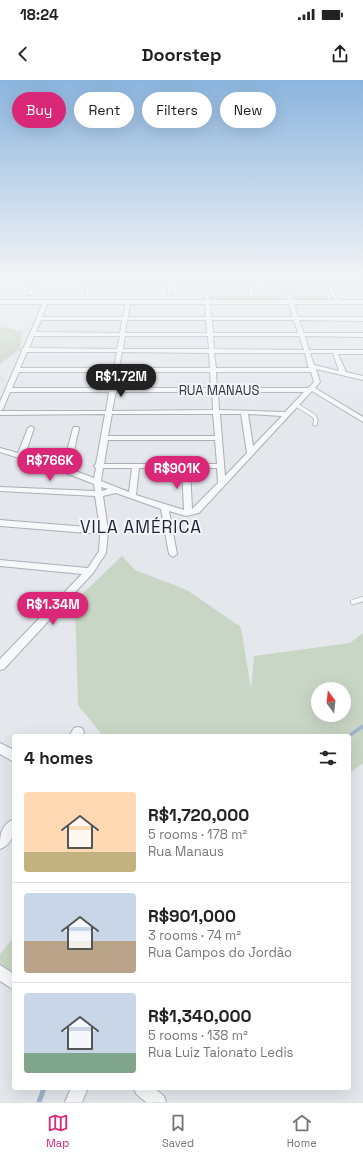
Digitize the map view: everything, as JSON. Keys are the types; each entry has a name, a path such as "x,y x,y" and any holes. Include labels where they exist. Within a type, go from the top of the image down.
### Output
{"street":[{"path":"1,406 17,370 23,349 36,325"},
{"path":"0,666 90,571 103,551 104,531 98,494 98,466 109,413 124,325"},
{"path":"210,325 222,483"},
{"path":"298,325 311,368 324,376"},
{"path":"32,334 363,334"},
{"path":"23,349 363,352"},
{"path":"335,352 343,373"},
{"path":"17,370 213,370 311,368 324,376"},
{"path":"0,450 66,470 132,496 188,513 196,511 250,452 288,414 295,404 324,376 343,373 363,378"},
{"path":"310,389 363,420"},
{"name":"RUA MANAUS","path":"9,390 310,389"},
{"path":"0,412 244,412 288,414"},
{"path":"244,412 250,452"},
{"path":"21,456 31,428"},
{"path":"66,470 76,428"},
{"path":"104,438 218,438"},
{"path":"98,466 221,466"},
{"path":"132,496 136,467"},
{"path":"186,467 188,513"},
{"path":"0,489 98,494 117,490"},
{"path":"164,506 173,554"},
{"path":"0,523 104,531"},
{"path":"0,563 90,571"},
{"path":"0,748 12,755"},
{"path":"0,843 12,827"},
{"path":"0,972 12,981"},
{"path":"73,1102 79,1090"},
{"path":"144,1090 158,1102"}],"lane":[{"path":"295,404 314,416 316,420 315,424"},
{"path":"353,602 363,599"}],"path":[{"path":"0,327 20,331 24,334 23,340"},
{"path":"0,344 10,347 11,352 0,357"},
{"path":"0,363 23,349"}],"green space":[{"path":"0,328 7,328 22,333 20,349 0,364"},
{"path":"122,556 135,570 187,590 241,627 251,689 254,656 350,643 363,633 363,763 351,772 351,734 101,734 78,705 75,601"},
{"path":"12,939 12,981 0,972 0,954"}],"waterway":[{"path":"351,735 363,726"},
{"path":"39,1102 43,1090"}],"district":[{"name":"VILA AMÉRICA","path":"141,527"}]}
